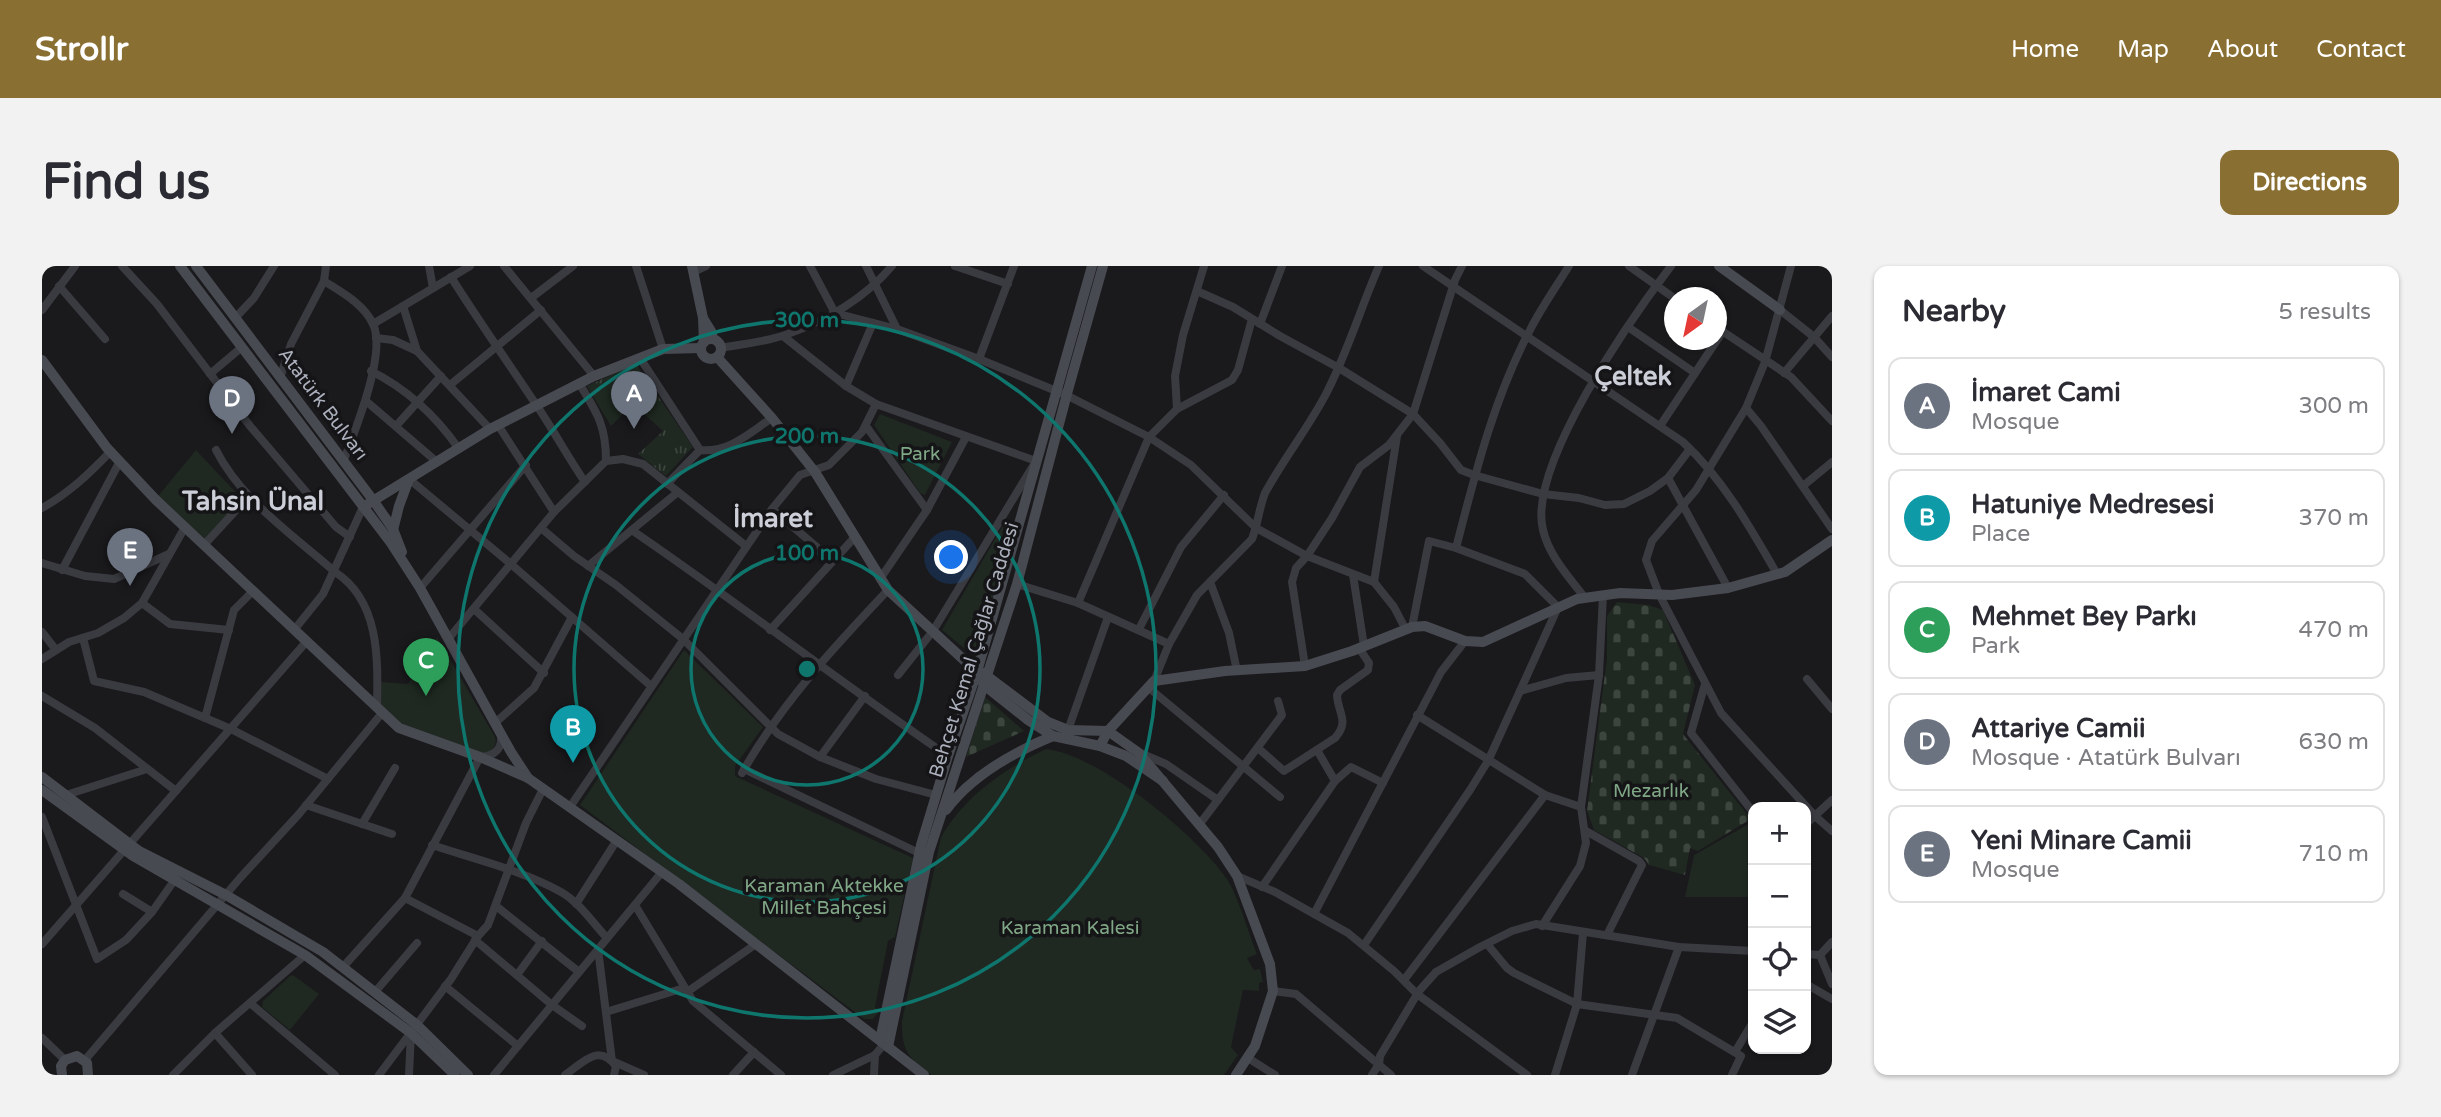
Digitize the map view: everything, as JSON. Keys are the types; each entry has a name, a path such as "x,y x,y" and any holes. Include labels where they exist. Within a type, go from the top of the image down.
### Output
{"main road":[{"name":"Atatürk Bulvarı","path":"180,266 391,543 409,571"},
{"name":"Atatürk Bulvarı","path":"196,266 281,375 393,528 409,571"},
{"name":"Behçet Kemal Çağlar Caddesi","path":"884,1044 929,852 983,677 1017,584 1092,266"},
{"name":"Behçet Kemal Çağlar Caddesi","path":"884,1044 919,853 947,756 983,677 1036,461 1103,266"},
{"path":"1719,266 1780,310"},
{"path":"692,269 703,318 711,331 711,347 815,471 888,590 1028,720 1053,736 1100,746 1126,756 1163,781"},
{"path":"363,507 494,427 594,376 663,349 711,347"},
{"path":"42,360 111,452 185,527 403,731 480,757 528,778 662,872 924,1075"},
{"path":"391,543 393,528 409,479"},
{"path":"1100,746 1108,731 1152,685 1237,671 1305,666 1362,647 1408,627 1425,626 1465,640 1483,642 1558,607 1585,598 1620,593 1659,594 1728,588 1786,572 1832,540"},
{"path":"409,571 528,778"},
{"path":"983,677 1048,722 1068,730 1108,731 1137,751 1218,847 1237,876 1270,964 1273,992 1255,1046 1236,1075"},
{"path":"940,818 956,796 976,780 1018,751 1053,736"},
{"path":"42,777 125,846"},
{"path":"42,790 125,846 323,952 375,992 468,1075"},
{"path":"222,900 414,1029 455,1075"},
{"path":"62,1070 77,1056 89,1070"}],"street":[{"path":"42,310 75,266"},
{"path":"122,266 157,303 210,374 300,485 336,527 349,537"},
{"path":"235,318 254,298 274,266"},
{"path":"281,375 291,344 324,281 326,266"},
{"path":"429,266 433,288"},
{"path":"373,324 470,266"},
{"path":"505,266 594,376"},
{"path":"531,298 573,266"},
{"path":"636,266 663,349"},
{"path":"692,269 706,266"},
{"path":"810,266 835,313 897,329 979,359 1061,393 1149,437 1191,465 1256,528 1307,555 1374,582 1408,627"},
{"path":"866,266 897,329"},
{"path":"711,347 783,336 835,313 876,284 892,266"},
{"path":"955,266 1008,284"},
{"path":"979,359 1014,266"},
{"path":"1177,409 1175,376 1183,335 1204,266"},
{"path":"1078,603 1149,437 1177,409 1232,380 1282,266"},
{"path":"1280,797 1152,685 1169,644 1197,596 1245,547 1256,528 1259,507 1265,493 1315,415 1339,368 1380,266"},
{"path":"1423,266 1595,380 1690,449 1710,469 1752,530 1777,574"},
{"path":"1305,666 1292,582 1296,568 1332,518 1360,467 1389,445 1413,414 1462,266"},
{"path":"1456,548 1475,475 1504,386 1527,335 1569,266"},
{"path":"1629,266 1664,290"},
{"path":"1585,598 1552,555 1542,529 1543,494 1561,442 1578,407 1628,327 1671,266"},
{"path":"1791,266 1765,362 1745,408 1710,469 1683,507 1652,541 1646,560 1659,594 1721,713 1815,816 1832,831"},
{"path":"451,277 496,348 537,405 584,482"},
{"path":"324,281 355,302 373,324 378,348 366,401 344,460"},
{"path":"59,286 105,339"},
{"path":"1197,291 1233,307 1413,414 1461,470 1475,475 1543,494 1579,498 1605,505 1624,504 1668,478 1690,449"},
{"path":"403,306 417,351"},
{"path":"450,385 541,310"},
{"path":"1780,310 1814,337 1832,357"},
{"path":"1784,373 1832,316"},
{"path":"846,386 873,324"},
{"path":"1628,327 1695,373"},
{"path":"1727,334 1784,373 1832,421"},
{"path":"783,336 846,386 876,404 1036,461 933,631 898,675"},
{"path":"376,338 393,340 417,351 494,427 526,465 555,512"},
{"path":"210,374 242,347"},
{"path":"1660,426 1708,350"},
{"path":"640,358 700,450"},
{"path":"371,371 394,383 417,402 443,426 459,449"},
{"path":"396,426 441,376"},
{"path":"579,383 600,417 606,441 607,461"},
{"path":"366,401 437,462"},
{"path":"570,807 772,509 800,475 829,465 866,426 876,404"},
{"path":"1745,408 1761,426 1832,528"},
{"path":"700,450 726,449 772,418"},
{"path":"866,426 927,510"},
{"path":"1374,582 1397,435"},
{"path":"880,579 927,510 966,437"},
{"path":"89,1070 222,900 328,779 380,710 378,660 367,609 349,581 335,572 249,496 222,463 216,450"},
{"path":"667,484 700,450"},
{"path":"42,508 63,496 111,452"},
{"path":"449,638 555,512 607,461 623,459 643,464 746,546"},
{"path":"62,570 120,461"},
{"path":"1803,486 1832,462"},
{"path":"420,588 526,465"},
{"path":"1668,478 1728,588"},
{"path":"409,479 651,686"},
{"path":"589,566 678,492"},
{"path":"1139,629 1181,547 1224,495"},
{"path":"204,545 249,496"},
{"path":"294,630 323,594 363,507"},
{"path":"772,509 832,561"},
{"path":"42,659 69,642 98,633 124,618 142,603 185,527"},
{"path":"541,528 682,639 778,734 820,757 876,779 936,795"},
{"path":"634,531 717,588 770,630 947,756"},
{"path":"770,630 854,538"},
{"path":"1364,945 1488,761 1558,607 1525,574 1456,548 1429,541 1408,627"},
{"path":"42,564 85,576 114,579 169,554"},
{"path":"1258,748 1284,771 1335,738 1343,726 1337,700 1340,690 1368,670 1369,663 1362,647 1353,575"},
{"path":"1210,582 1229,633 1237,671"},
{"path":"1017,584 1078,603 1169,644"},
{"path":"205,718 234,610 253,590"},
{"path":"888,590 818,665 771,726 743,771 919,853"},
{"path":"1542,926 1580,866 1586,843 1581,807 1599,676 1604,595"},
{"path":"142,603 170,624 229,630"},
{"path":"474,609 544,673"},
{"path":"495,723 534,688 572,617"},
{"path":"1068,730 1108,617"},
{"path":"42,632 56,650"},
{"path":"83,638 94,681 144,692 231,729 328,779"},
{"path":"1314,914 1441,672 1465,640"},
{"path":"42,944 46,933 77,903 307,641"},
{"path":"1520,691 1566,678 1599,676"},
{"path":"1807,679 1832,709"},
{"path":"1705,684 1691,733 1748,806"},
{"path":"42,696 95,728 176,791"},
{"path":"820,757 865,696"},
{"path":"1199,825 1282,715 1278,701"},
{"path":"1418,715 1545,795 1581,807"},
{"path":"343,967 405,898 480,757 494,754 500,747 501,735"},
{"path":"1317,750 1335,781"},
{"path":"1137,751 1166,764 1218,800"},
{"path":"1262,887 1335,781 1351,766 1383,783"},
{"path":"362,824 395,768"},
{"path":"65,795 147,769"},
{"path":"379,1075 488,925 526,823 543,789"},
{"path":"1404,980 1545,795"},
{"path":"1811,820 1832,800"},
{"path":"306,805 392,834"},
{"path":"42,817 97,959 126,940 152,912 178,876"},
{"path":"1586,831 1642,865 1607,935"},
{"path":"576,904 617,840"},
{"path":"432,845 562,892 607,938"},
{"path":"494,1075 662,872"},
{"path":"1237,876 1314,914 1364,945 1417,994 1527,1075"},
{"path":"123,894 152,912"},
{"path":"405,898 477,938 517,975 582,1026"},
{"path":"635,905 685,990 698,1006 781,1075"},
{"path":"496,906 579,972"},
{"path":"1372,1075 1379,1064 1380,1056 1417,994 1436,972 1512,932 1536,924 1679,947 1748,952"},
{"path":"1555,1075 1577,1004 1583,933"},
{"path":"517,975 542,941"},
{"path":"1820,955 1832,942"},
{"path":"375,992 417,943"},
{"path":"606,1012 685,990 756,944"},
{"path":"1487,944 1514,973 1577,1004 1676,1018 1741,1056 1732,1075"},
{"path":"1632,1075 1679,947"},
{"path":"598,949 612,1061 616,1066 614,1075"},
{"path":"1811,954 1820,955"},
{"path":"173,1075 215,1033 304,955"},
{"path":"1820,955 1832,984"},
{"path":"445,986 518,1046"},
{"path":"1811,987 1832,999"},
{"path":"1273,992 1296,994 1391,1075"},
{"path":"250,1003 335,1075"},
{"path":"409,1075 414,1029"},
{"path":"1735,1052 1748,1030"},
{"path":"215,1033 248,1074"},
{"path":"42,1038 62,1070"},
{"path":"833,1075 875,1055 884,1044"},
{"path":"733,1075 754,1052"},
{"path":"565,1075 591,1057 601,1054 643,1075"},
{"path":"874,1075 875,1055"},
{"path":"1248,1058 1275,1075"}],"green space":[{"path":"636,364 693,447 666,476 638,454 663,431 633,404 611,426 587,386"},
{"name":"Park","path":"880,414 952,442 925,495 920,493 874,425"},
{"path":"196,450 242,499 205,539 158,496"},
{"path":"1005,522 1011,525 977,659 942,630"},
{"name":"Mezarlık","path":"1617,602 1648,605 1663,610 1695,685 1683,734 1748,815 1748,821 1698,851 1690,848 1685,875 1649,865 1644,858 1594,830 1587,811 1607,658 1607,616"},
{"path":"437,637 495,737 493,750 484,755 400,726 380,707 381,682 408,684"},
{"name":"Karaman Aktekke Millet Bahçesi","path":"684,650 763,727 735,766 735,776 913,858 895,937 888,941 875,1007 879,1012 873,1019 864,1019 580,805"},
{"path":"985,697 1024,731 966,757"},
{"name":"Karaman Kalesi","path":"1046,749 1068,754 1092,765 1145,800 1194,841 1231,886 1257,954 1247,958 1254,970 1260,969 1263,982 1259,983 1259,991 1243,990 1231,1047 1238,1055 1224,1075 931,1075 908,1053 903,1040 902,1021 941,837 962,809 987,785 1015,765"},
{"path":"1748,824 1748,897 1685,897 1694,855"},
{"path":"293,975 319,994 290,1030 262,1007 263,1001"}],"place":[{"name":"İmaret Cami","path":"634,429"},
{"name":"Attariye Camii","path":"232,434"},
{"name":"Yeni Minare Camii","path":"130,586"},
{"name":"Mehmet Bey Parkı","path":"426,696"},
{"name":"Hatuniye Medresesi","path":"573,763"}],"district":[{"name":"Çeltek","path":"1633,376"},
{"name":"Tahsin Ünal","path":"253,501"},
{"name":"İmaret","path":"773,518"}]}
